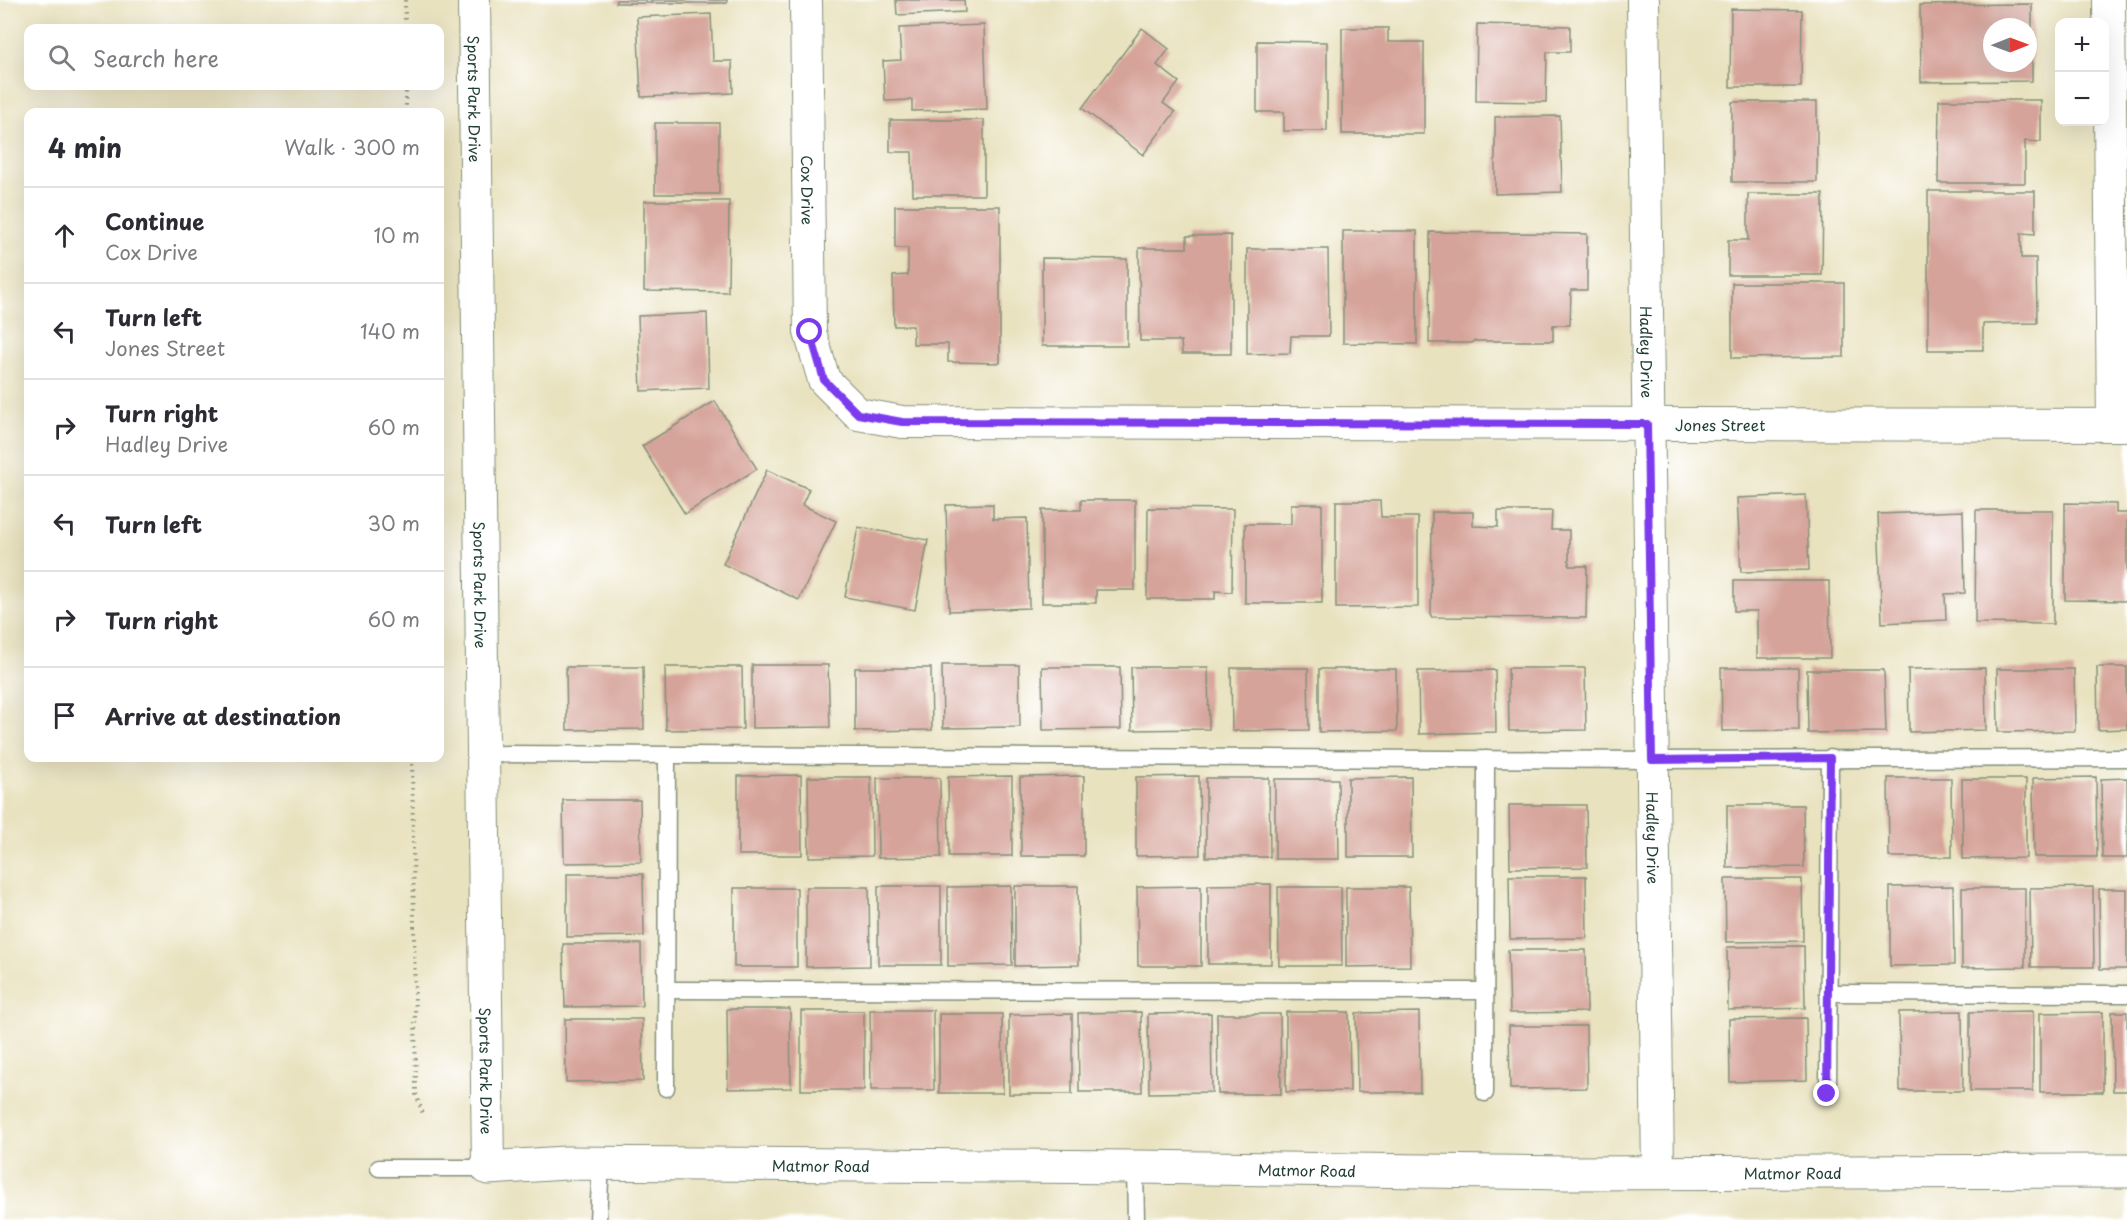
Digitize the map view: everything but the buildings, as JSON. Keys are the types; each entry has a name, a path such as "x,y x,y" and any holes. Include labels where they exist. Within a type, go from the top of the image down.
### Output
{"street":[{"name":"Sports Park Drive","path":"474,0 488,1168"},
{"name":"Cox Drive","path":"806,0 810,332 824,380"},
{"name":"Hadley Drive","path":"1643,0 1658,1173"},
{"path":"2109,0 2120,425"},
{"name":"Jones Street","path":"824,380 858,414 902,422 2120,425"},
{"name":"Matmor Road","path":"488,1168 565,1162 1658,1173 2127,1171"}],"lane":[{"path":"483,754 1652,760 2127,758"},
{"path":"666,1088 667,756"},
{"path":"1827,1094 1830,758"},
{"path":"1485,1092 1486,759"},
{"path":"666,990 1485,991"},
{"path":"1828,993 2127,993"},
{"path":"598,1220 601,1163"},
{"path":"1135,1167 1136,1220"},
{"path":"379,1168 488,1168"}],"path":[{"path":"405,0 405,24"},
{"path":"406,90 406,108"},
{"path":"412,762 416,1094 423,1114"}],"route":[{"path":"810,332 824,380 858,414 902,422 1647,424 1652,760 1830,758 1827,1094"}]}
